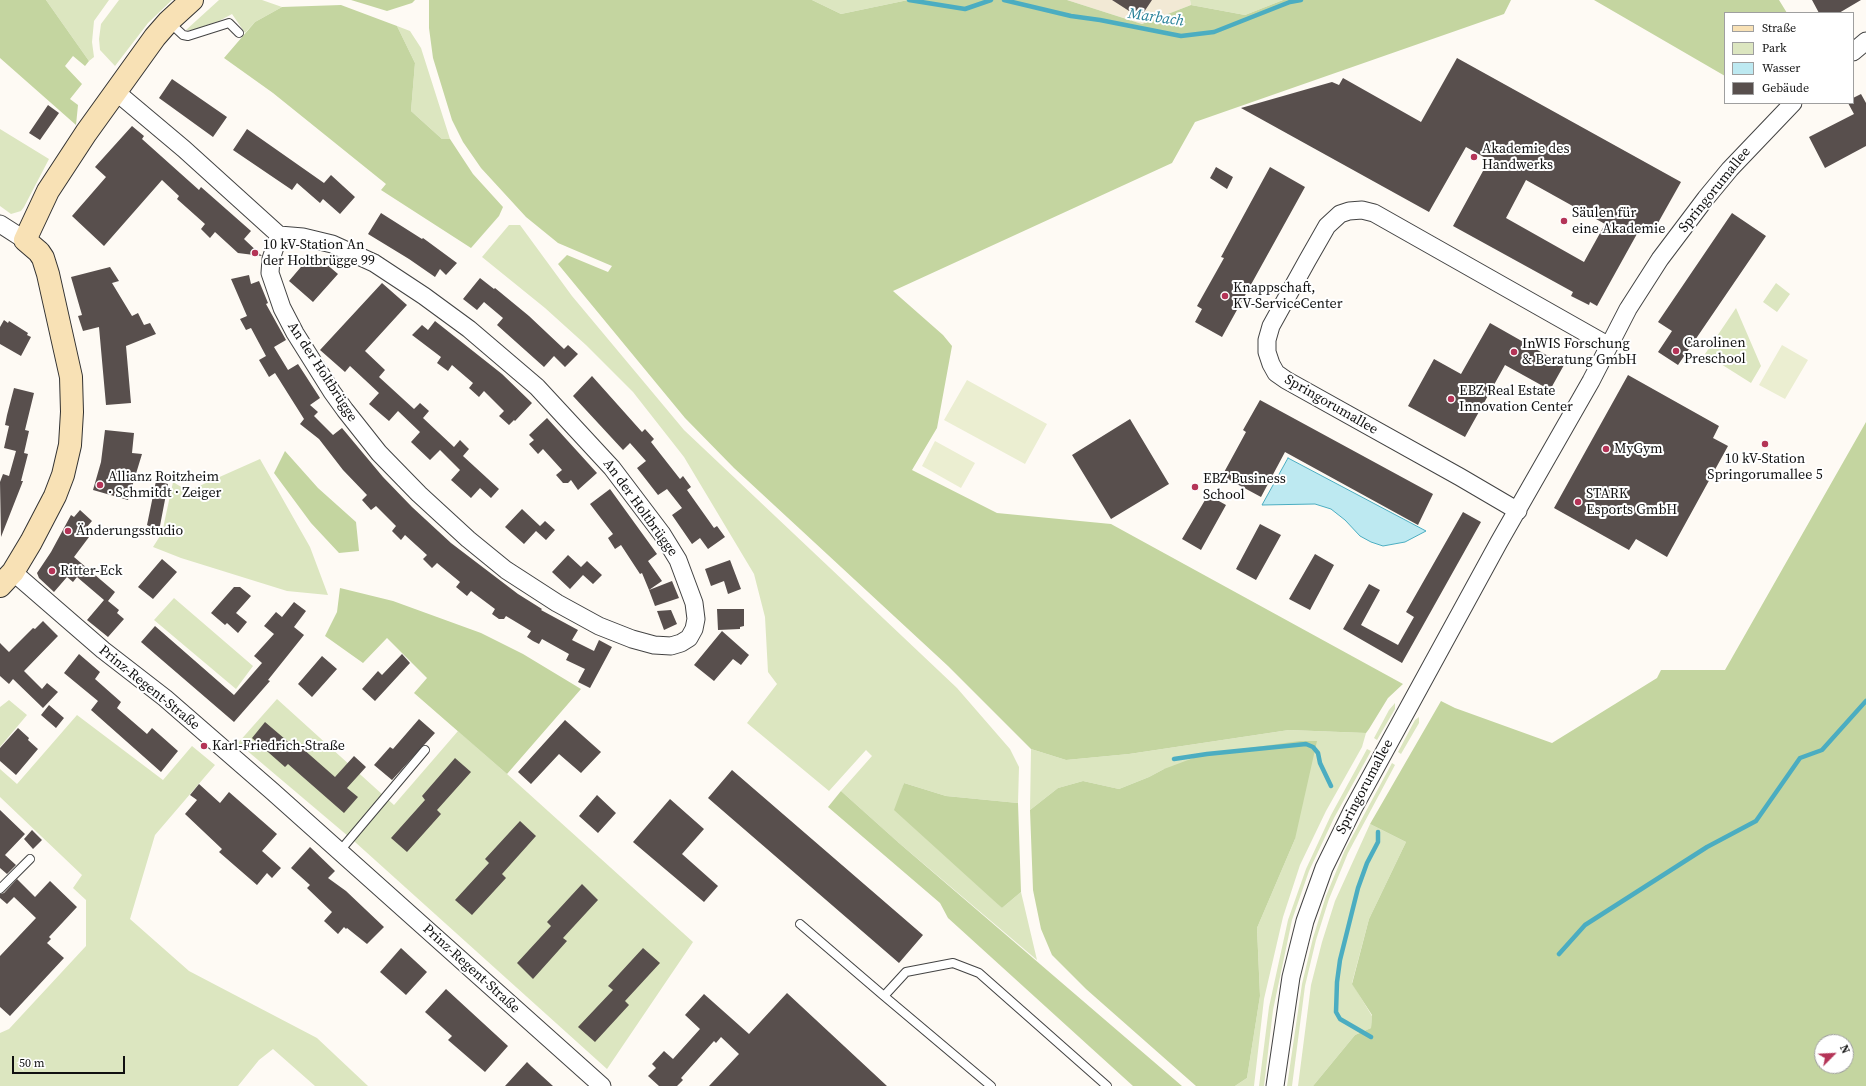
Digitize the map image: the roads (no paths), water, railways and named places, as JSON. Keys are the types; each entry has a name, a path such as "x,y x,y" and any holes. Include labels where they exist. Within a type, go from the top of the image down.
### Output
{"street":[{"path":"25,240 48,191 65,163 115,91 169,21 192,0"},
{"path":"115,91 184,149 279,235"},
{"name":"Springorumallee","path":"1275,1086 1291,977 1305,921 1324,868 1360,796 1628,309 1671,244 1730,169 1792,104"},
{"name":"Springorumallee","path":"1518,511 1276,373 1267,352 1267,340 1271,326 1327,226 1340,214 1349,211 1362,210 1374,213 1609,346"},
{"path":"0,224 25,240 39,252 43,258 72,377 70,445 61,480 42,523 6,579"},
{"name":"An der Holtbrügge","path":"279,235 303,237 332,244 374,263 424,296 469,329 536,387 612,468 662,534 678,560 694,603 696,619 694,629 689,638 681,643 671,646 654,645 632,640 599,626 557,603 522,581 490,558 402,477 379,453 338,401 309,357 286,317 270,273 271,259 279,235"},
{"name":"Prinz-Regent-Straße","path":"6,579 103,650 165,698 272,791 602,1086"}],"lane":[{"path":"169,21 182,35 188,36 229,23 239,33"},
{"path":"339,852 425,750"},
{"path":"0,889 30,859"},
{"path":"800,924 991,1086"},
{"path":"884,996 906,972 953,963 979,973 1107,1086"}],"water":[{"path":"1288,458 1426,531 1405,542 1383,546 1360,536 1345,520 1331,509 1315,504 1262,505"}],"waterway":[{"name":"Marbach","path":"909,0 965,9 991,0"},
{"name":"Marbach","path":"1004,0 1071,16 1100,20 1181,36 1214,32 1290,2 1301,0"},
{"path":"1559,954 1585,925 1707,847 1756,821 1800,758 1822,750 1866,701"},
{"path":"1174,759 1207,754 1306,744 1313,747 1318,753 1320,763 1331,786"},
{"path":"1371,1037 1340,1019 1336,1012 1337,982 1340,960 1358,888 1367,863 1378,842 1378,832"}],"place":[{"name":"Akademie des Handwerks","path":"1474,157"},
{"name":"Säulen für eine Akademie","path":"1564,221"},
{"name":"10 kV-Station An der Holtbrügge 99","path":"255,253"},
{"name":"Knappschaft, KV-ServiceCenter","path":"1225,296"},
{"name":"Carolinen Preschool","path":"1676,351"},
{"name":"InWIS Forschung & Beratung GmbH","path":"1514,352"},
{"name":"EBZ Real Estate Innovation Center","path":"1451,399"},
{"name":"10 kV-Station Springorumallee 5","path":"1765,444"},
{"name":"MyGym","path":"1606,449"},
{"name":"Allianz Roitzheim · Schmitdt · Zeiger","path":"100,485"},
{"name":"EBZ Business School","path":"1195,487"},
{"name":"STARK Esports GmbH","path":"1578,502"},
{"name":"Änderungsstudio","path":"68,531"},
{"name":"Ritter-Eck","path":"52,571"},
{"name":"Karl-Friedrich-Straße","path":"204,746"}]}
